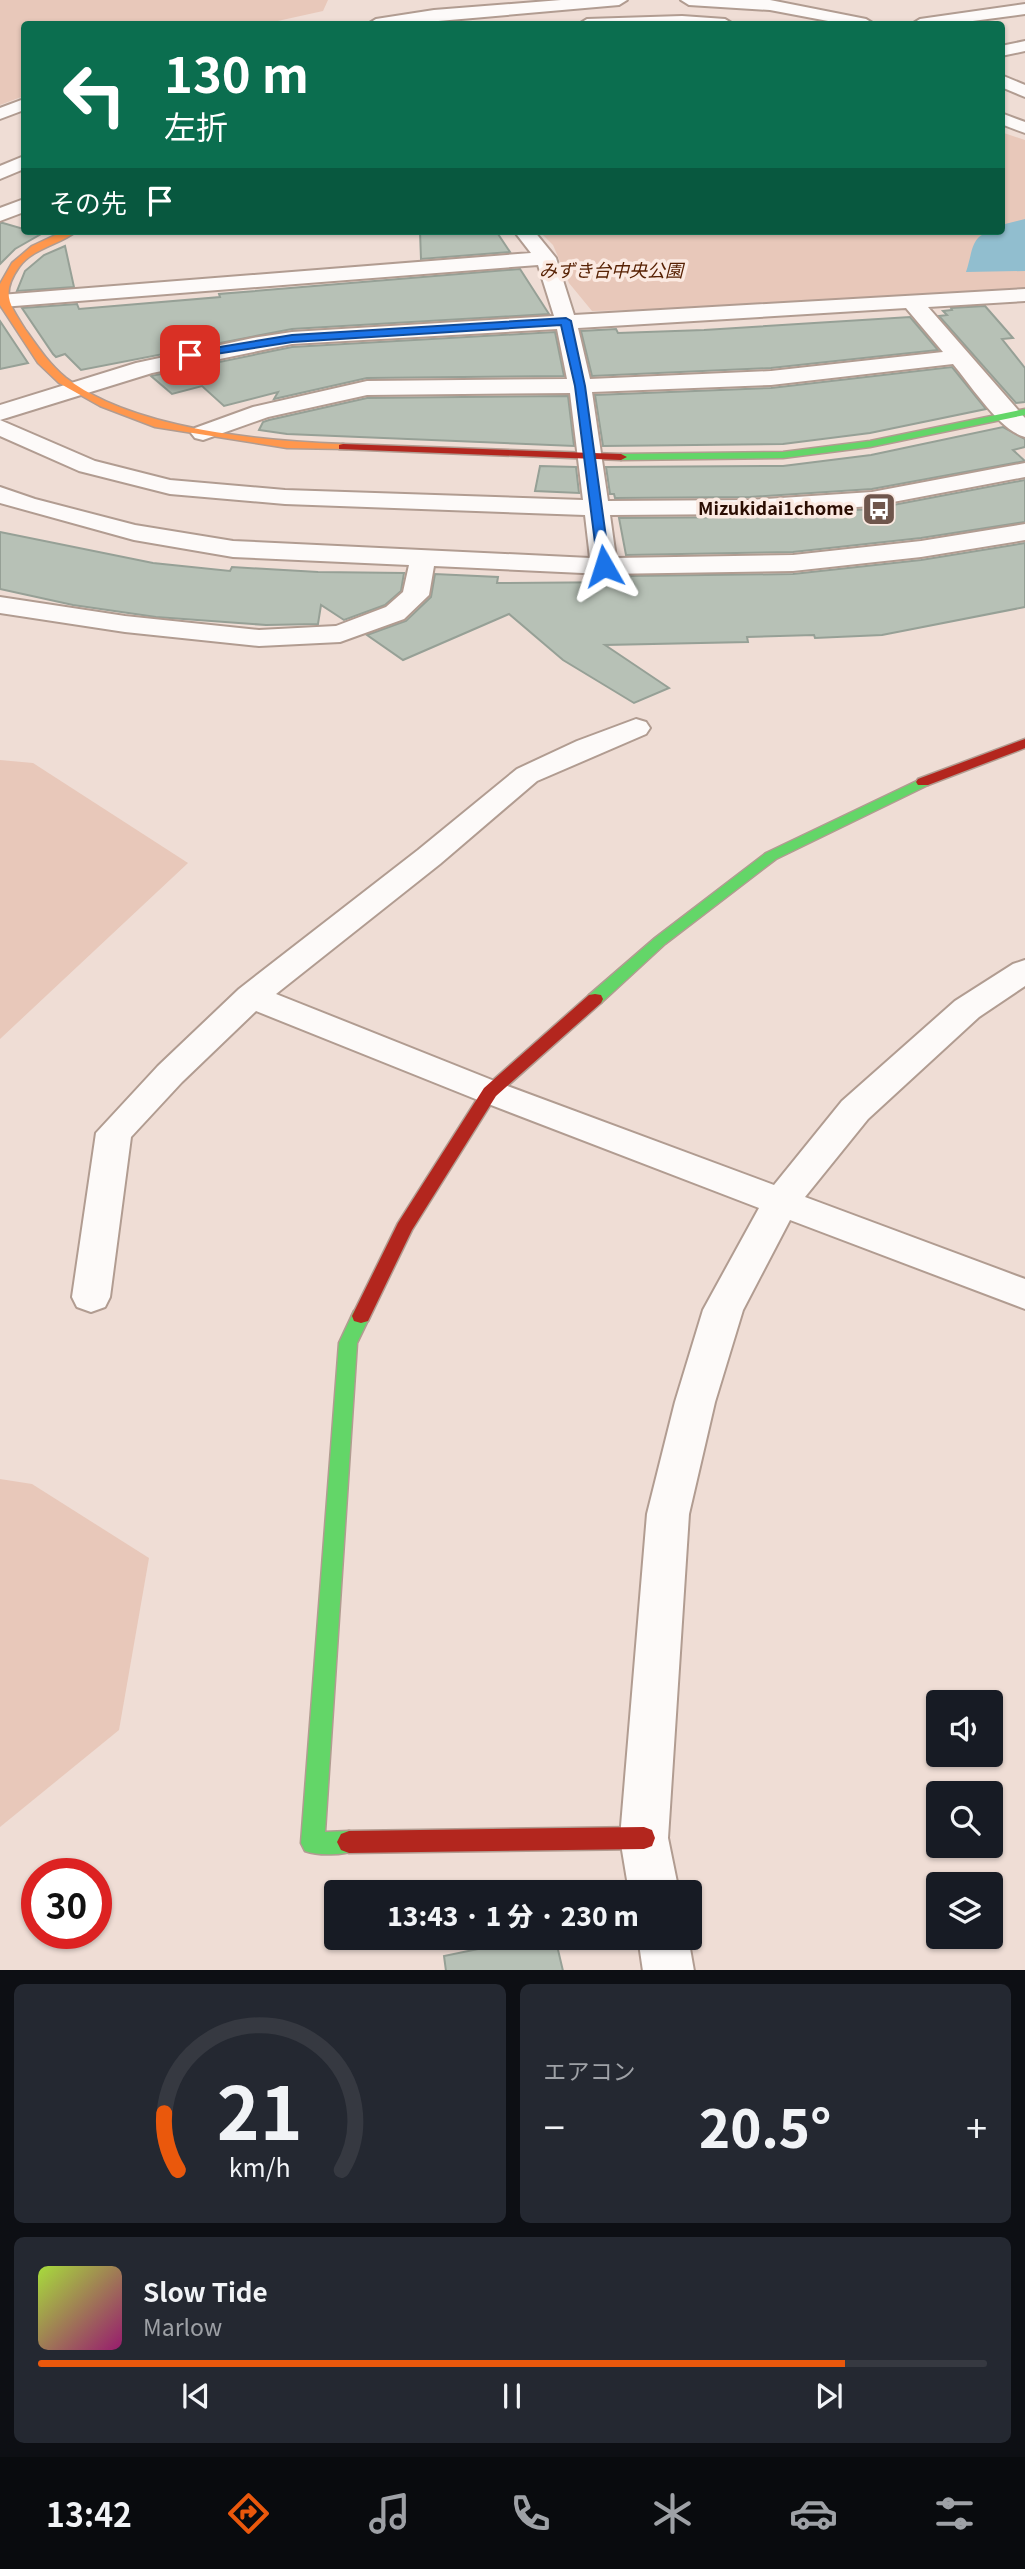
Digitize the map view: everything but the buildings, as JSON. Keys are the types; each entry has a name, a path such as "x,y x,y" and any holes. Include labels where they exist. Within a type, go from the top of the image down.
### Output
{"street":[{"path":"419,0 434,15"},
{"path":"395,21 434,15 620,0"},
{"path":"690,0 727,1 809,11 853,21"},
{"path":"809,11 833,0"},
{"path":"713,21 727,1"},
{"path":"941,21 1025,9"},
{"path":"1005,50 1025,46"},
{"path":"0,114 21,105"},
{"path":"1005,120 1025,128"},
{"path":"1,172 21,163"},
{"path":"1,172 21,176"},
{"path":"0,215 21,206"},
{"path":"2,293 13,264 40,245 63,235"},
{"path":"2,293 535,245 566,321 580,386 604,566"},
{"path":"2,293 42,360 63,381 104,404 156,424 288,445 589,457 783,455 1020,420"},
{"path":"0,413 171,359 227,347 292,338 914,304 1025,295"},
{"path":"914,304 960,358 1020,420"},
{"path":"204,433 261,412 368,388 580,386 771,379 960,358"},
{"path":"0,427 87,466 170,487 299,498 598,508 750,507 872,499 1025,470"},
{"path":"0,494 26,504 134,532 233,549 604,566 793,563 921,549 1025,532"},
{"path":"0,605 125,624 259,638 340,634 395,613 416,595 423,556"},
{"path":"91,1297 114,1133 170,1074 251,996 429,857 527,775 587,747 636,729"},
{"path":"643,1838 313,1843 348,1343 404,1228 490,1092 660,941 771,856 910,787 1025,743"},
{"path":"652,1880 643,1838 668,1514 695,1402 723,1310 781,1201 855,1111 967,1009 1025,971"},
{"path":"251,996 490,1092 1025,1294"},
{"path":"665,1950 669,1970"}],"green space":[{"path":"0,0 328,0 323,11 278,21 21,21 21,97 0,105"},
{"name":"みずき台中央公園","path":"1005,133 1025,140 1025,288 678,309 592,311 569,283 553,245 543,235 1005,235"},
{"path":"0,760 33,763 188,863 0,1039"},
{"path":"0,1479 32,1484 149,1558 119,1730 0,1827"}],"water":[{"path":"1025,219 1025,271 966,272 972,248 978,238 982,235 1005,235 1005,224"}],"traffic: fast":[{"path":"621,457 783,455 870,444 1025,412"},
{"path":"595,999 660,941 771,856 923,782"},
{"path":"349,1842 313,1843 348,1343 361,1316"}],"traffic: slow":[{"path":"63,235 35,248 15,265 3,287 2,301 42,361 63,381 104,404 155,424 287,445 343,447"}],"traffic: jam":[{"path":"343,447 621,457"},
{"path":"923,782 1025,743"},
{"path":"361,1316 404,1228 490,1092 595,999"},
{"path":"349,1842 644,1838"}],"place":[{"name":"Mizukidai1chome","path":"879,509"}],"route":[{"path":"190,355 292,338 566,321 580,386 604,566"}]}
